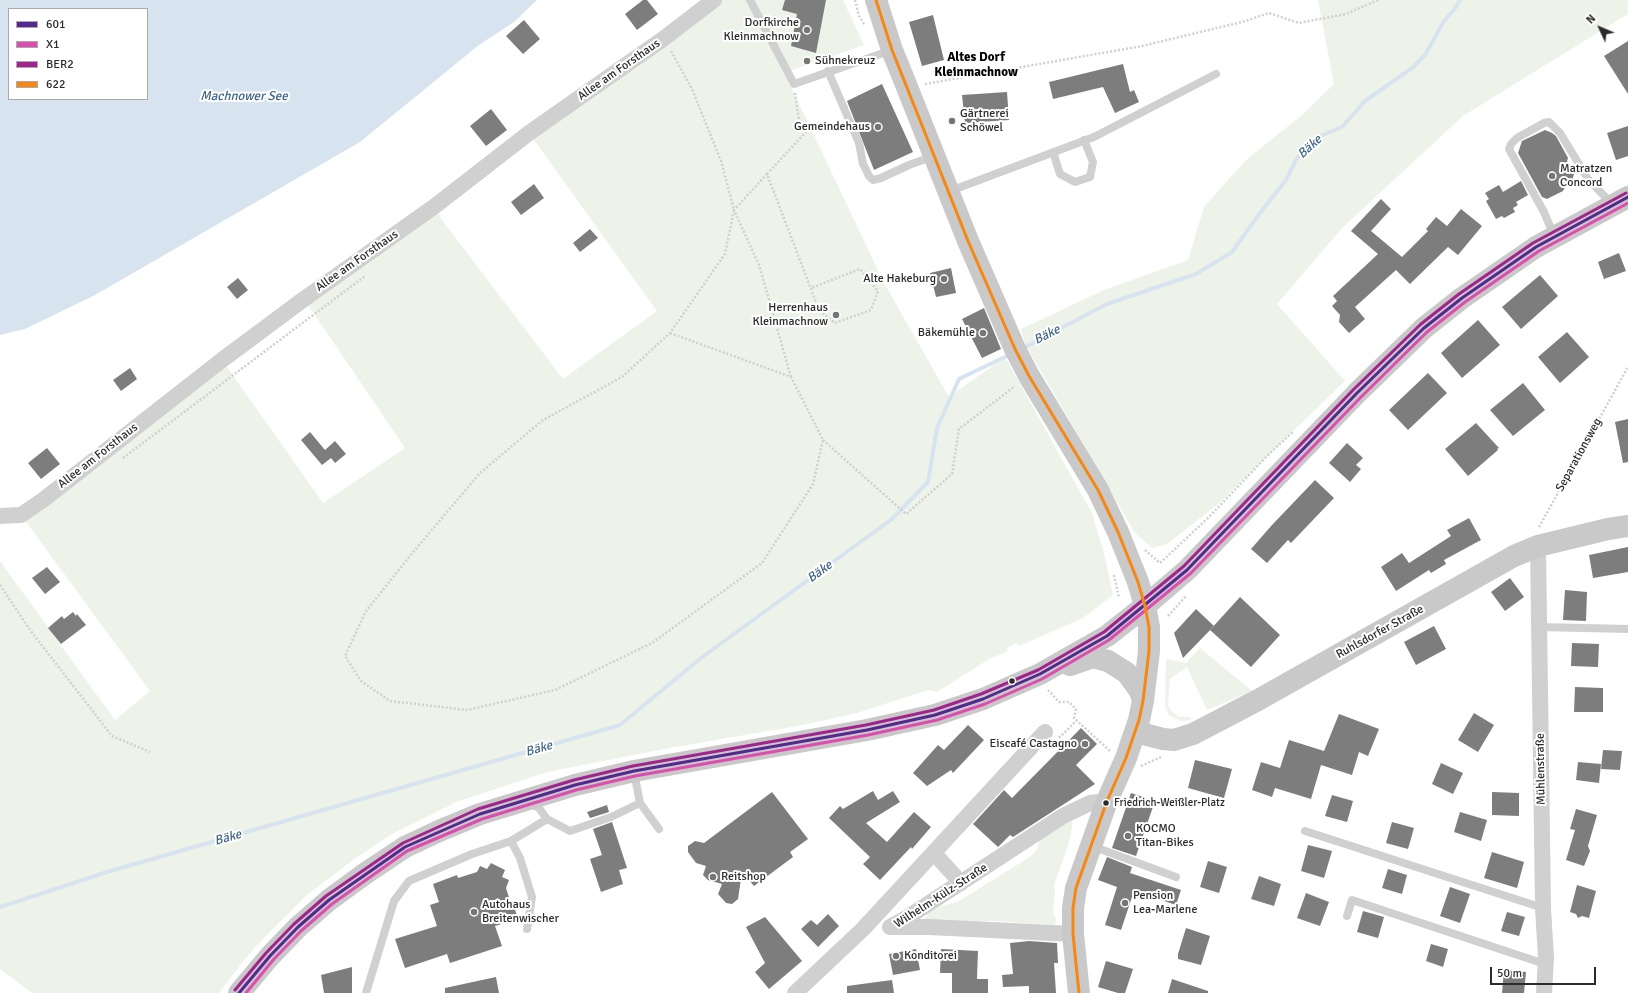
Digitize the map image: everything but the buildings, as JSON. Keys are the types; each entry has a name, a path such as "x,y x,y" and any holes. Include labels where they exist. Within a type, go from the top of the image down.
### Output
{"street":[{"name":"Allee am Forsthaus","path":"0,516 21,515 32,508 222,360 304,299 435,206 529,133 663,39 714,0"},
{"path":"876,0 892,50 934,156 1015,349 1029,376 1098,490 1118,532 1138,582 1145,606 1149,627 1149,651 1143,701 1136,732 1136,765 1107,801 1076,888 1073,908 1073,934 1079,993"},
{"path":"1043,681 1107,636 1145,606 1191,566 1357,394 1424,328 1468,294 1536,247 1620,200"},
{"name":"Ruhlsdorfer Straße","path":"1136,732 1163,739 1181,739 1206,728 1514,556 1538,546 1608,529 1628,526"},
{"name":"Mühlenstraße","path":"1538,546 1543,908 1546,958 1544,964 1544,993"},
{"path":"239,993 270,956 298,927 329,900 366,873 405,848 439,831 480,814 523,800 634,771 867,730 936,715 1043,681 1094,657 1108,661 1127,673 1140,691 1143,701"},
{"name":"Wilhelm-Külz-Straße","path":"795,993 863,929 1045,732"},
{"name":"Wilhelm-Külz-Straße","path":"890,927 961,883 1063,816 1090,804 1107,801"},
{"path":"934,853 961,883"},
{"path":"863,929 890,927"},
{"name":"Wilhelm-Külz-Straße","path":"890,927 929,927 1073,934"}],"lane":[{"path":"750,0 794,84 892,50"},
{"path":"828,71 859,143 863,164 869,176 873,180 881,178 909,164 934,156"},
{"path":"949,191 1084,140 1216,74"},
{"path":"1554,237 1544,212 1509,149 1511,144 1524,134 1544,123 1549,122 1560,133 1588,179 1620,200"},
{"path":"1054,152 1060,174 1075,182 1090,177 1093,162 1084,140"},
{"path":"1539,627 1628,629"},
{"path":"634,771 640,803 659,829"},
{"path":"523,800 539,808 547,819 570,831 611,818 640,803"},
{"path":"366,993 394,901 409,881 472,854 511,841 547,819"},
{"path":"1305,831 1543,908"},
{"path":"511,841 520,858 532,897 527,929"},
{"path":"1091,846 1152,870 1176,877"},
{"path":"1347,916 1352,900 1544,964"}],"path":[{"path":"907,87 1142,46 1242,22 1269,13 1299,23 1346,14 1378,0"},
{"path":"663,39 692,89 721,161 734,210 759,265 791,378 824,440 906,514 952,474 959,429 1029,376"},
{"path":"794,84 799,120"},
{"path":"803,127 806,132 734,210 725,254 670,333 622,377 543,420 480,473 414,551 366,611 345,656 361,681 390,701 467,710 555,690 652,643 762,563 813,484 824,440"},
{"path":"767,174 819,310 835,324 870,310 878,291 860,269 811,288"},
{"path":"670,333 791,378"},
{"name":"Separationsweg","path":"1538,546 1538,528 1628,367"},
{"path":"1160,563 1208,518 1299,426"},
{"path":"0,585 30,630 112,736 150,752"},
{"path":"1168,616 1187,596"},
{"path":"1043,681 1059,702 1070,702 1076,709 1074,718 1111,752 1136,765 1166,754"},
{"path":"1045,732 1053,731 1060,737 1077,720"}],"shaded area":[{"path":"714,0 843,0 864,45 787,72 792,89 884,283 949,397 1005,357 1092,513 1104,553 1113,595 1083,618 1019,646 1017,643 1007,648 1008,651 989,659 937,692 928,690 857,713 803,725 664,749 548,772 459,801 392,834 353,860 307,895 244,960 219,993 32,993 0,969 0,561 115,720 150,691 21,515 222,360 323,503 405,448 304,299 435,206 442,220 563,379 657,311 529,133"},
{"path":"1318,0 1628,0 1628,14 1463,116 1342,228 1277,304 1345,381 1217,505 1167,544 1152,548 1135,533 1025,344 1021,329 1104,290 1188,260 1204,207 1246,160 1302,115 1334,84"},
{"path":"1200,648 1252,691 1207,710 1187,667 1170,679 1168,705 1170,710 1179,717 1190,717 1192,720 1181,721 1169,715 1165,706 1166,659 1186,663"},
{"path":"1070,821 1073,822 1069,843 1054,885 1055,893 1053,913 1056,919 1055,925 991,921 926,922 925,918 929,913 939,907 959,901 1030,857 1038,848 1039,841"}],"water":[{"name":"Machnower See","path":"0,0 537,0 514,22 479,45 360,142 95,295 25,329 0,335"}],"waterway":[{"name":"Bäke","path":"1023,348 1107,304 1196,274 1232,252 1286,180 1297,158 1320,136 1342,127 1365,101 1412,68 1425,55 1444,21 1454,10 1460,0"},
{"name":"Bäke","path":"0,907 107,872 620,725 701,658 892,519 928,482 937,428 959,379 1011,354"}],"transit line":[{"name":"622","path":"876,0 892,50 968,241 1015,349 1029,376 1098,490 1118,532 1138,582 1145,606 1149,627 1149,651 1143,701 1139,720 1126,758 1107,801 1076,888 1073,908 1073,934 1079,993"},
{"name":"BER2","path":"235,990 266,953 294,924 326,896 403,843 478,809 574,780 633,766 866,725 934,710 981,694 1038,670 1104,632 1184,566 1353,390 1421,324 1459,294 1533,243 1626,193"},
{"name":"601","path":"239,993 270,956 298,927 329,900 405,847 480,814 575,785 634,771 867,730 935,715 983,699 1040,674 1107,636 1187,570 1357,393 1424,328 1462,298 1536,247 1628,197"},
{"name":"X1","path":"246,993 274,959 301,931 332,904 407,851 482,819 576,790 635,776 868,735 937,720 985,704 1042,679 1109,640 1191,573 1361,397 1427,332 1465,302 1539,251 1628,203"}],"place":[{"name":"Dorfkirche Kleinmachnow","path":"807,30"},
{"name":"Sühnekreuz","path":"807,61"},
{"name":"Gärtnerei Schöwel","path":"952,121"},
{"name":"Gemeindehaus","path":"878,127"},
{"name":"Matratzen Concord","path":"1552,176"},
{"name":"Alte Hakeburg","path":"944,279"},
{"name":"Herrenhaus Kleinmachnow","path":"836,315"},
{"name":"Bäkemühle","path":"983,333"},
{"name":"Eiscafé Castagno","path":"1085,744"},
{"name":"Friedrich-Weißler-Platz","path":"1106,803"},
{"name":"KOCMO Titan-Bikes","path":"1128,836"},
{"name":"Reitshop","path":"713,877"},
{"name":"Pension Lea-Marlene","path":"1125,903"},
{"name":"Autohaus Breitenwischer","path":"474,912"},
{"name":"Konditorei","path":"896,956"}],"district":[{"name":"Altes Dorf Kleinmachnow","path":"976,66"}]}
